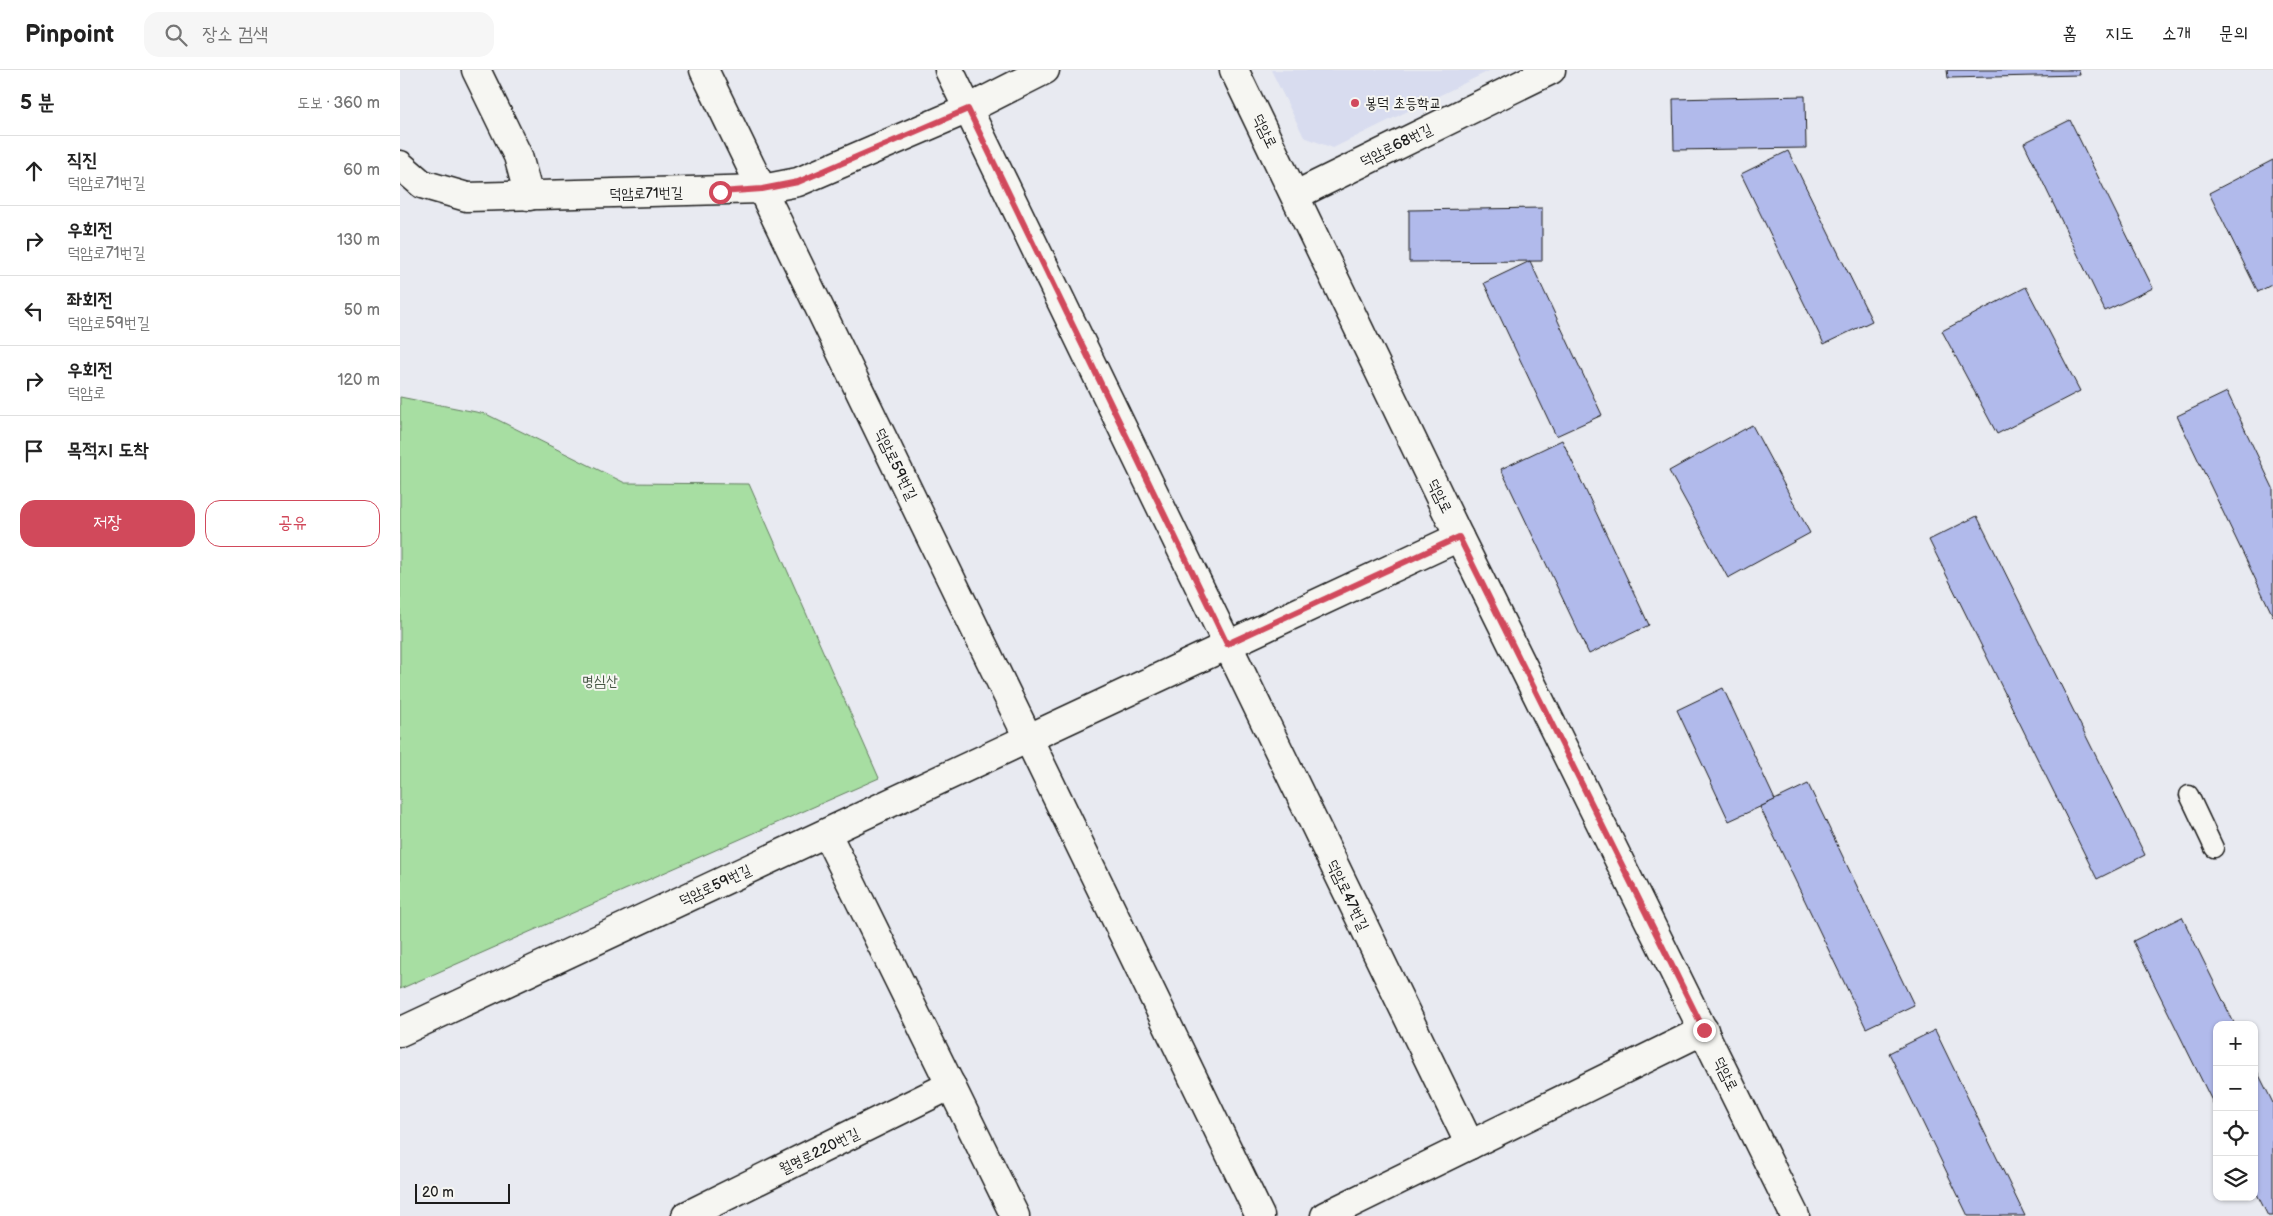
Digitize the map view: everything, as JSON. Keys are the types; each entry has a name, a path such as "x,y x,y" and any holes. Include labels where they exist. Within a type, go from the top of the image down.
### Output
{"street":[{"path":"476,70 518,156 529,196"},
{"path":"704,70 762,189"},
{"path":"949,70 1227,644"},
{"name":"덕암로71번길","path":"400,165 422,184 467,197 762,189 798,182 968,109 1045,70"},
{"name":"덕암로","path":"1234,70 1296,195 1459,537 1795,1216"},
{"name":"덕암로68번길","path":"1296,195 1551,70"},
{"name":"덕암로59번길","path":"762,189 1030,738"},
{"name":"덕암로59번길","path":"400,1032 1459,537"},
{"name":"덕암로47번길","path":"1227,644 1470,1145"},
{"path":"1030,738 1260,1216"},
{"path":"827,834 1015,1216"},
{"path":"1325,1216 1704,1030"},
{"name":"월명로220번길","path":"686,1216 951,1085"}],"lane":[{"path":"2189,795 2214,848"}],"shaded area":[{"name":"봉덕 초등학교","path":"1271,70 1491,70 1333,148 1304,137"}],"green space":[{"name":"명심산","path":"400,397 486,414 625,483 749,484 879,778 400,989"}],"building":[{"path":"1947,70 2079,70 2080,75 1948,78"},
{"path":"1805,96 1806,148 1674,150 1673,99"},
{"path":"2070,120 2153,288 2105,311 2024,143"},
{"path":"1788,151 1872,321 1824,344 1741,174"},
{"path":"2273,160 2273,284 2258,292 2209,193"},
{"path":"1542,208 1542,261 1409,262 1409,210"},
{"path":"1530,261 1602,415 1556,436 1484,283"},
{"path":"2026,287 2080,391 1997,434 1942,331"},
{"path":"2227,392 2273,488 2273,616 2177,416"},
{"path":"1752,425 1810,533 1728,578 1669,471"},
{"path":"1562,440 1649,625 1589,654 1501,469"},
{"path":"1977,516 2145,855 2097,879 1929,540"},
{"path":"1723,688 1775,800 1729,821 1677,710"},
{"path":"1808,784 1914,1005 1866,1028 1760,807"},
{"path":"2182,917 2233,1021 2213,1021 2213,1103 2133,941"},
{"path":"1935,1030 2025,1216 1968,1216 1889,1053"},
{"path":"2258,1073 2273,1103 2273,1216 2268,1216 2258,1196"}],"place":[{"name":"봉덕 초등학교","path":"1355,103"}],"route":[{"path":"720,192 762,189 798,182 968,109 1227,644 1459,537 1704,1030"}]}
